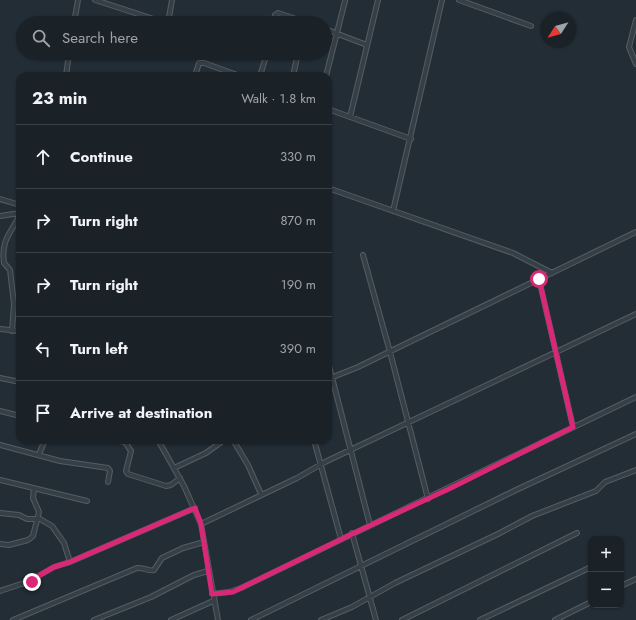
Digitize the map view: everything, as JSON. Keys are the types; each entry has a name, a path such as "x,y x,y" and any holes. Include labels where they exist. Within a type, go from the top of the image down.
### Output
{"street":[{"path":"75,16 78,0"},
{"path":"95,0 145,16"},
{"path":"169,16 172,0"},
{"path":"350,117 378,0"},
{"path":"393,212 442,0"},
{"path":"459,0 531,26"},
{"path":"332,53 345,1"},
{"path":"275,16 278,13 287,16"},
{"path":"636,20 629,47 636,64"},
{"path":"332,31 367,45"},
{"path":"67,72 68,60"},
{"path":"261,72 265,60"},
{"path":"294,72 296,60"},
{"path":"327,72 330,60"},
{"path":"196,72 199,63 204,62 230,72"},
{"path":"332,110 411,139"},
{"path":"332,189 513,253 552,273"},
{"path":"0,199 16,204"},
{"path":"0,216 16,214"},
{"path":"12,331 14,304 10,270 4,263 3,246 16,221"},
{"path":"332,377 358,368 636,232"},
{"path":"363,255 428,499"},
{"path":"539,279 573,427"},
{"path":"201,524 636,314"},
{"path":"0,330 16,331"},
{"path":"0,378 16,381"},
{"path":"332,385 370,525"},
{"path":"212,594 237,590 370,525 428,499 636,397"},
{"path":"0,411 16,415"},
{"path":"251,620 516,490 636,434"},
{"path":"39,454 43,444"},
{"path":"126,444 132,450 126,471 128,474 166,486 180,478"},
{"path":"160,444 180,478 201,524 213,601 218,620"},
{"path":"174,468 206,453 218,444"},
{"path":"235,444 248,465 261,494"},
{"path":"315,444 341,539"},
{"path":"0,445 39,454 60,461 108,468 110,471 108,482"},
{"path":"321,620 532,516 596,491 605,482 636,470"},
{"path":"0,480 87,501"},
{"path":"0,544 9,545 28,540 33,536 39,512 33,498 34,488"},
{"path":"0,591 32,582 40,575 54,567 70,562 195,508"},
{"path":"0,513 19,515 27,519 38,519 56,530 64,543 70,562"},
{"path":"402,620 577,533"},
{"path":"352,534 362,565 376,620"},
{"path":"13,620 137,568 142,567 151,571 154,570 162,558 183,548 204,542"},
{"path":"480,620 588,568"},
{"path":"94,620 151,597 194,575 208,571"},
{"path":"624,585 636,579"},
{"path":"171,620 213,601"},
{"path":"555,620 588,604"}],"route":[{"path":"32,582 38,579 40,575 54,567 70,562 195,508 201,524 212,594 233,592 272,572 451,488 573,427 539,279"}]}
